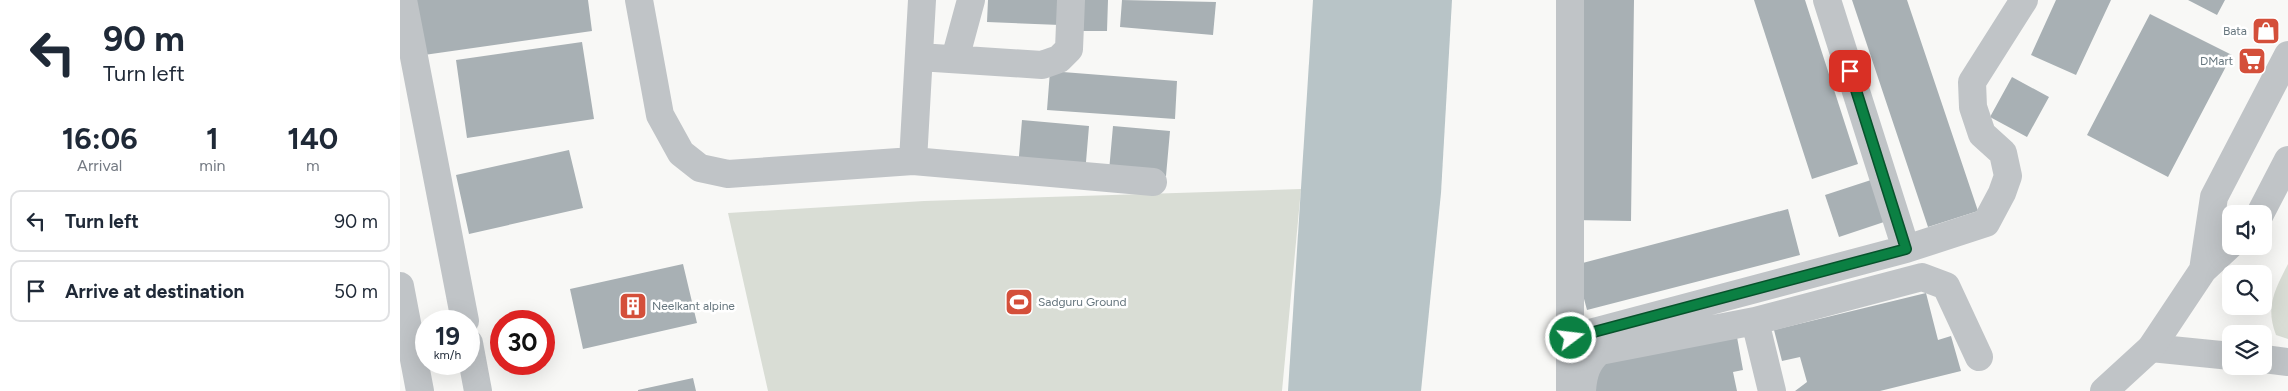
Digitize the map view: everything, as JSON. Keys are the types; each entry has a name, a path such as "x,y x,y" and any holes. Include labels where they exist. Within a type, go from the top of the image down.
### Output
{"street":[{"path":"403,0 462,310"},
{"path":"639,0 660,115 681,153 700,168 728,174 913,161 1153,182"},
{"path":"913,161 922,0"},
{"path":"955,59 971,0"},
{"path":"919,57 1042,65 1059,59 1070,49 1072,0"},
{"path":"1570,0 1570,391"},
{"path":"1827,0 1906,249"},
{"path":"1571,338 1906,249 1986,223 2002,194 2008,176 2003,153 1982,134 1973,107 1972,82 2024,0"},
{"path":"2203,270 2214,197 2288,55"},
{"path":"2265,205 2288,160"},
{"path":"2104,391 2151,348 2203,270 2222,252"},
{"path":"1582,391 1582,379 1590,358 1600,351 1756,320 1922,276 1946,286 1979,357"},
{"path":"400,286 420,391"},
{"path":"1756,320 1772,391"},
{"path":"2151,348 2222,355"},
{"path":"2272,360 2288,362"},
{"path":"475,375 478,391"}],"shaded area":[{"path":"1313,0 1452,0 1441,193 1421,391 1288,391"},
{"name":"Sadguru Ground","path":"1301,189 1282,391 768,391 728,213 924,201"},
{"path":"2288,264 2288,339 2276,335 2273,325 2271,315 2276,290"}],"building":[{"path":"416,0 588,0 592,31 424,55"},
{"path":"988,0 1061,0 1060,25 987,22"},
{"path":"1084,0 1108,0 1107,31 1083,31"},
{"path":"1122,0 1216,2 1213,35 1120,27"},
{"path":"1577,0 1634,0 1631,221 1573,220"},
{"path":"1754,0 1805,0 1858,164 1812,179"},
{"path":"1852,0 1907,0 1978,211 1928,227"},
{"path":"2056,0 2111,0 2076,75 2031,55"},
{"path":"2188,0 2225,0 2217,15"},
{"path":"2150,14 2232,55 2168,177 2087,135"},
{"path":"582,42 594,119 467,138 456,60"},
{"path":"1050,71 1177,81 1175,119 1047,110"},
{"path":"2012,77 2049,97 2027,137 1990,117"},
{"path":"1022,120 1089,126 1085,174 1018,168"},
{"path":"1113,126 1170,131 1166,176 1109,171"},
{"path":"569,150 583,208 469,234 456,175"},
{"path":"1871,180 1884,222 1839,237 1825,195"},
{"path":"1788,209 1800,255 1587,310 1575,265"},
{"name":"Neelkant alpine","path":"683,264 697,323 583,349 570,289"},
{"path":"1926,293 1938,340 1951,336 1961,371 1880,391 1795,391 1807,382 1800,357 1782,361 1774,330"},
{"path":"1737,337 1743,370 1733,372 1737,391 1586,391 1593,364"},
{"path":"693,378 696,391 638,391 638,390"}],"place":[{"name":"Bata","path":"2266,31"},
{"name":"DMart","path":"2252,61"},
{"name":"Sadguru Ground","path":"1019,302"},
{"name":"Neelkant alpine","path":"633,306"}],"route":[{"path":"1571,338 1906,249 1850,71"}]}
